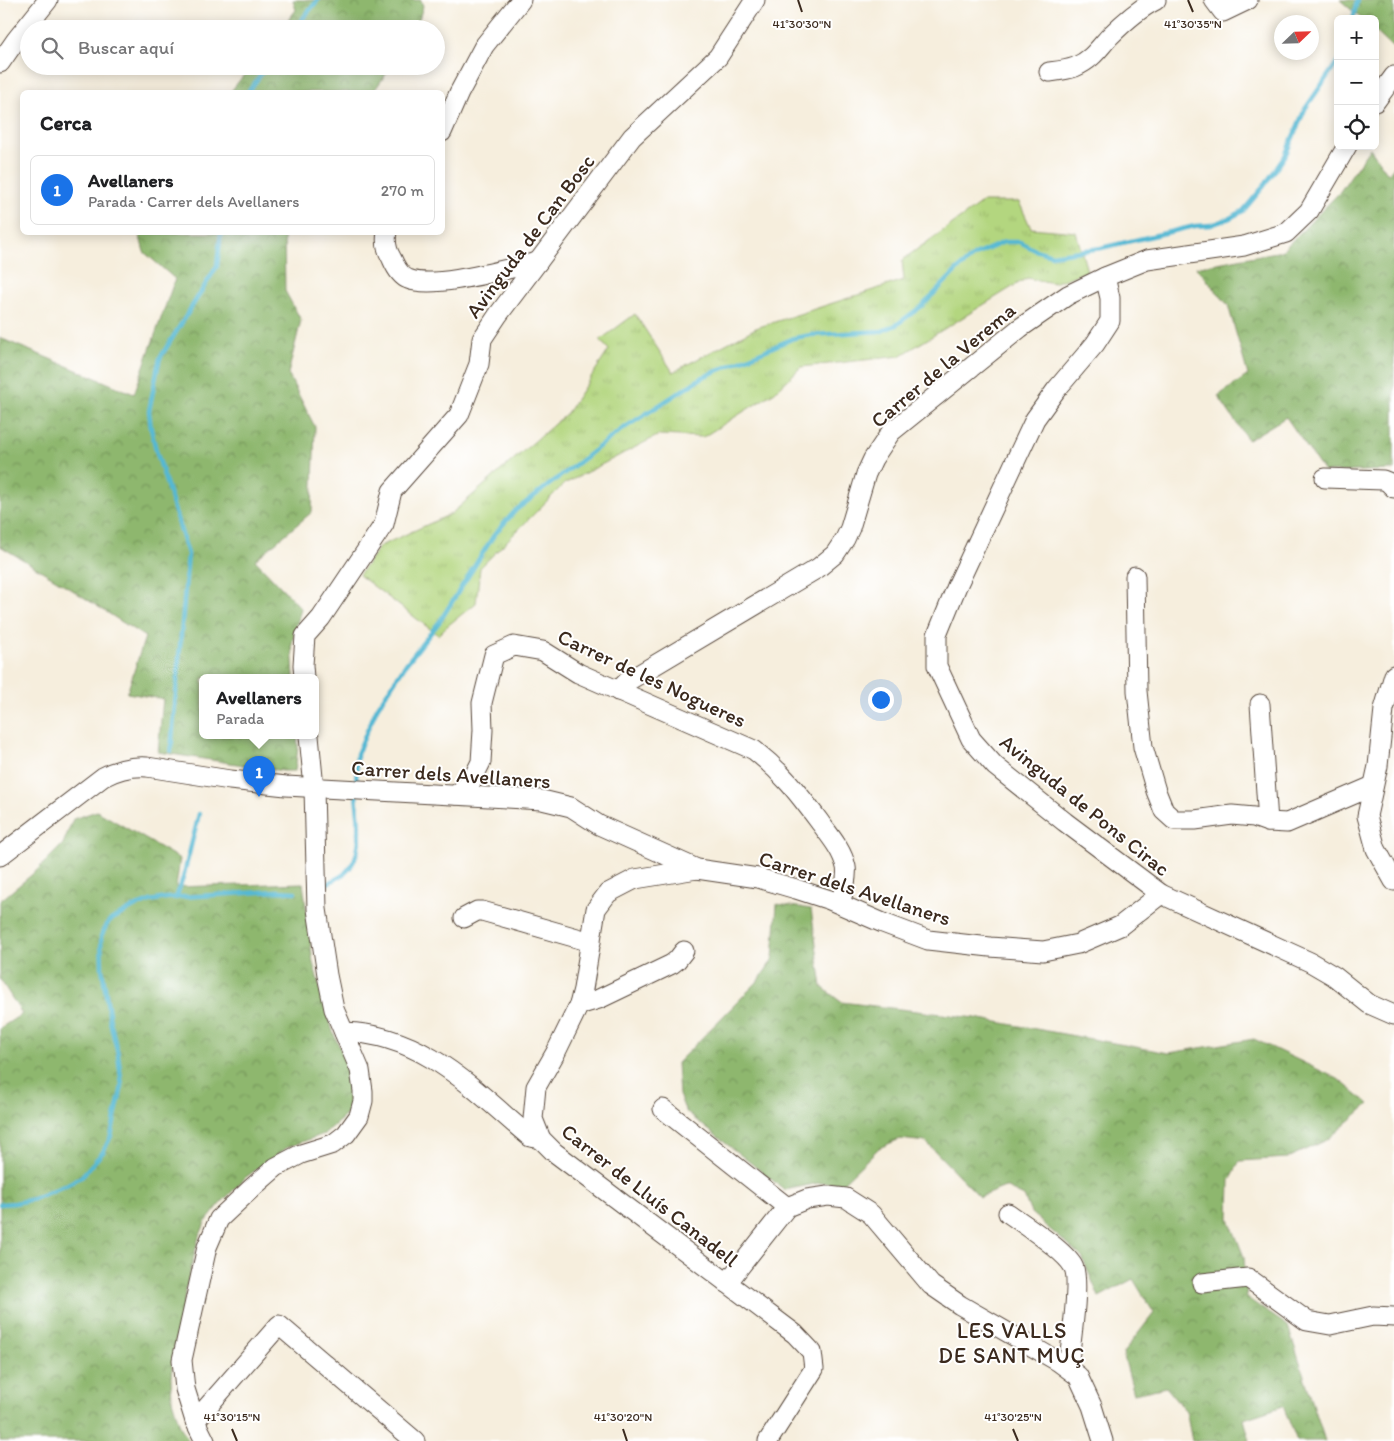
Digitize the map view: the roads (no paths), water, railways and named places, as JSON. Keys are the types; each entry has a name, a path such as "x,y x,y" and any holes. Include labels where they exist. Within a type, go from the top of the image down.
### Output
{"street":[{"path":"32,20 48,0"},
{"path":"445,125 459,93 484,46 521,0"},
{"name":"Avinguda de Can Bosc","path":"304,674 305,636 321,618 384,524 392,491 459,415 479,364 482,339 632,137 718,57 755,0"},
{"path":"1049,72 1074,67 1094,55 1110,36 1148,4 1156,0"},
{"path":"1214,0 1223,12 1248,0"},
{"path":"0,63 20,35"},
{"path":"1379,97 1394,76"},
{"name":"Carrer de la Verema","path":"618,691 628,681 829,559 839,549 845,539 866,474 873,459 891,432 1020,328 1068,295 1147,260 1244,246 1286,233 1309,211 1345,150"},
{"path":"386,235 388,251 397,269 407,278 419,282 448,281 538,262"},
{"name":"Avinguda de Pons Cirac","path":"1105,277 1110,298 1110,321 1095,344 1056,390 1035,419 936,634 938,666 971,739 995,766 1065,822 1161,894 1310,962 1334,976 1369,1004 1394,1015"},
{"path":"1325,478 1383,480 1394,488"},
{"path":"1135,576 1137,691 1143,747 1164,811 1174,820 1195,820 1232,815 1254,817 1268,822 1286,823 1373,786"},
{"name":"Carrer de les Nogueres","path":"456,795 471,782 481,762 482,703 494,655 514,646 543,651 578,673 754,750 767,760 788,781 837,844 847,868 840,904"},
{"path":"1394,675 1384,709 1378,766 1367,816 1376,849 1394,881"},
{"path":"1260,704 1268,822"},
{"path":"205,1441 195,1421 185,1389 182,1360 207,1247 219,1219 266,1174 293,1158 333,1144 346,1134 359,1116 362,1108 363,1091 360,1070 334,1009 317,909 314,788 309,739"},
{"name":"Carrer dels Avellaners","path":"0,856 103,777 113,771 134,766 230,780 314,788 542,800 571,807 599,825 697,869 758,878 830,900 928,940 990,948 1043,951 1078,944 1120,926 1161,894"},
{"name":"Carrer de Lluís Canadell","path":"697,869 635,880 608,893 596,909 579,1006 556,1052 536,1086 533,1119 541,1139 554,1152 795,1334 812,1352 814,1369 768,1441"},
{"path":"464,918 477,911 482,911 591,942"},
{"path":"579,1006 599,999 672,964 684,951"},
{"path":"344,1032 377,1036 427,1054 470,1085 530,1137 541,1139"},
{"path":"663,1109 787,1207"},
{"path":"727,1283 787,1207 807,1199 828,1196 846,1198 871,1214 931,1285 960,1305 1068,1368 1078,1376 1092,1406 1103,1441"},
{"path":"1008,1213 1065,1255 1074,1267 1077,1286 1068,1368"},
{"path":"1202,1283 1248,1278 1307,1321 1330,1325 1373,1316 1394,1317"},
{"path":"195,1421 279,1325 415,1441"}],"waterway":[{"path":"301,20 318,0"},
{"path":"1354,15 1357,0"},
{"path":"356,786 357,754 377,708 406,664 440,621 494,535 516,510 621,430 703,377 794,338 811,335 882,331 896,325 922,306 957,270 975,255 1004,242 1020,242 1035,250 1052,255 1101,248 1195,226 1211,225 1228,219 1243,211 1264,186 1285,156 1305,109 1334,67"},
{"path":"249,90 260,75"},
{"path":"171,751 188,554 156,450 149,411 160,358 217,266 221,235"},
{"path":"324,885 345,873 352,865 356,856 359,836 356,794"},
{"path":"176,898 199,814"},
{"path":"0,1204 33,1199 81,1177 103,1152 111,1136 122,1086 102,968 101,936 109,921 134,907 166,898 277,891 295,892"}],"place":[{"name":"Avellaners","path":"259,797"}],"district":[{"name":"LES VALLS DE SANT MUÇ","path":"1012,1342"}]}
